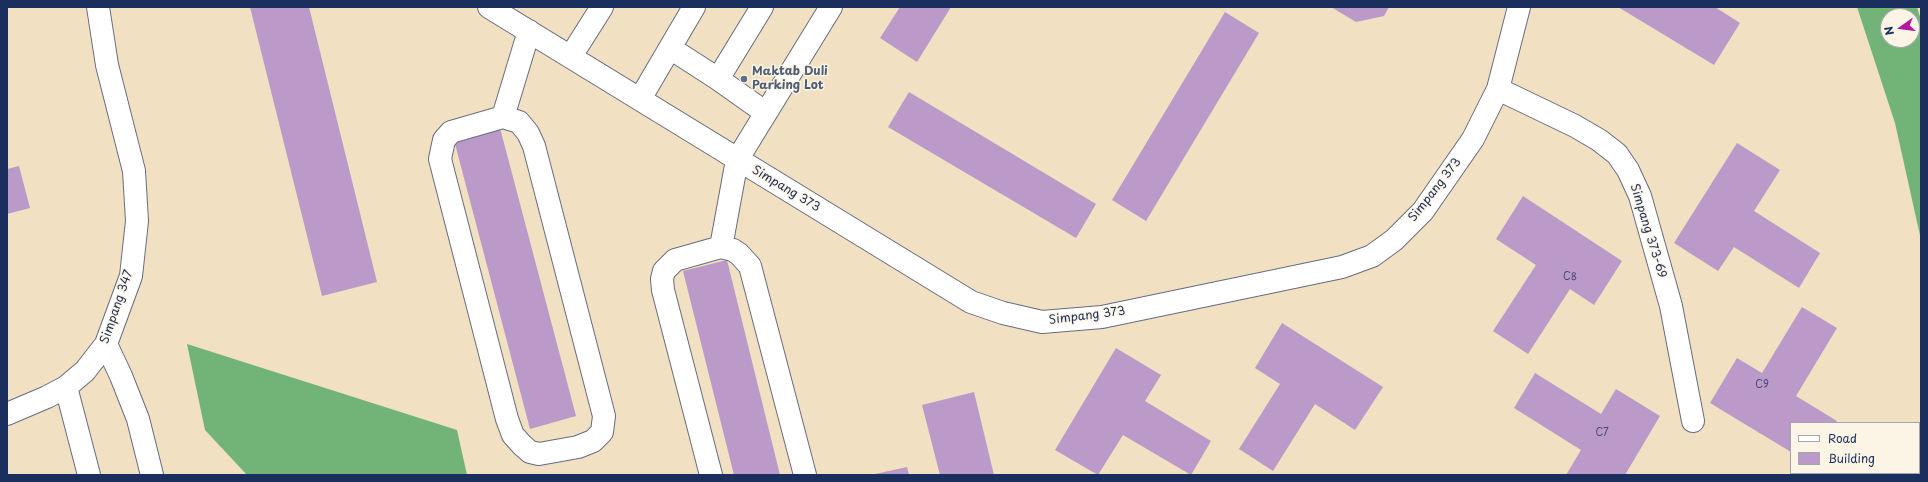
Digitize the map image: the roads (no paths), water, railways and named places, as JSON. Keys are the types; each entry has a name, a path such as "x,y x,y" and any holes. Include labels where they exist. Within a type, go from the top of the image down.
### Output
{"street":[{"name":"Simpang 347","path":"7,414 47,398 66,387 85,371 106,344 130,276 137,221 134,171 107,65 98,7"},
{"name":"Simpang 373","path":"489,7 971,302 1003,313 1042,322 1102,317 1342,267 1372,256 1394,240 1422,211 1473,139 1498,89 1519,7"},
{"path":"571,56 602,7"},
{"path":"640,99 694,7"},
{"path":"718,79 762,7"},
{"path":"721,247 737,160 831,7"},
{"path":"503,117 530,31"},
{"path":"670,48 718,79 766,113"},
{"name":"Simpang 373-69","path":"1498,89 1575,126 1599,140 1617,154 1628,170 1640,196 1671,306 1693,421"},
{"path":"503,117 519,122 528,133 534,146 604,416 602,432 593,441 578,447 539,454 530,452 522,445 513,435 507,419 440,159 444,140 451,132 503,117"},
{"path":"711,475 663,290 662,279 664,271 675,260 721,247 733,250 750,266 805,475"},
{"path":"106,344 121,376 138,419 152,475"},
{"path":"66,387 89,475"}],"place":[{"name":"Maktab Duli Parking Lot","path":"744,79"}]}
